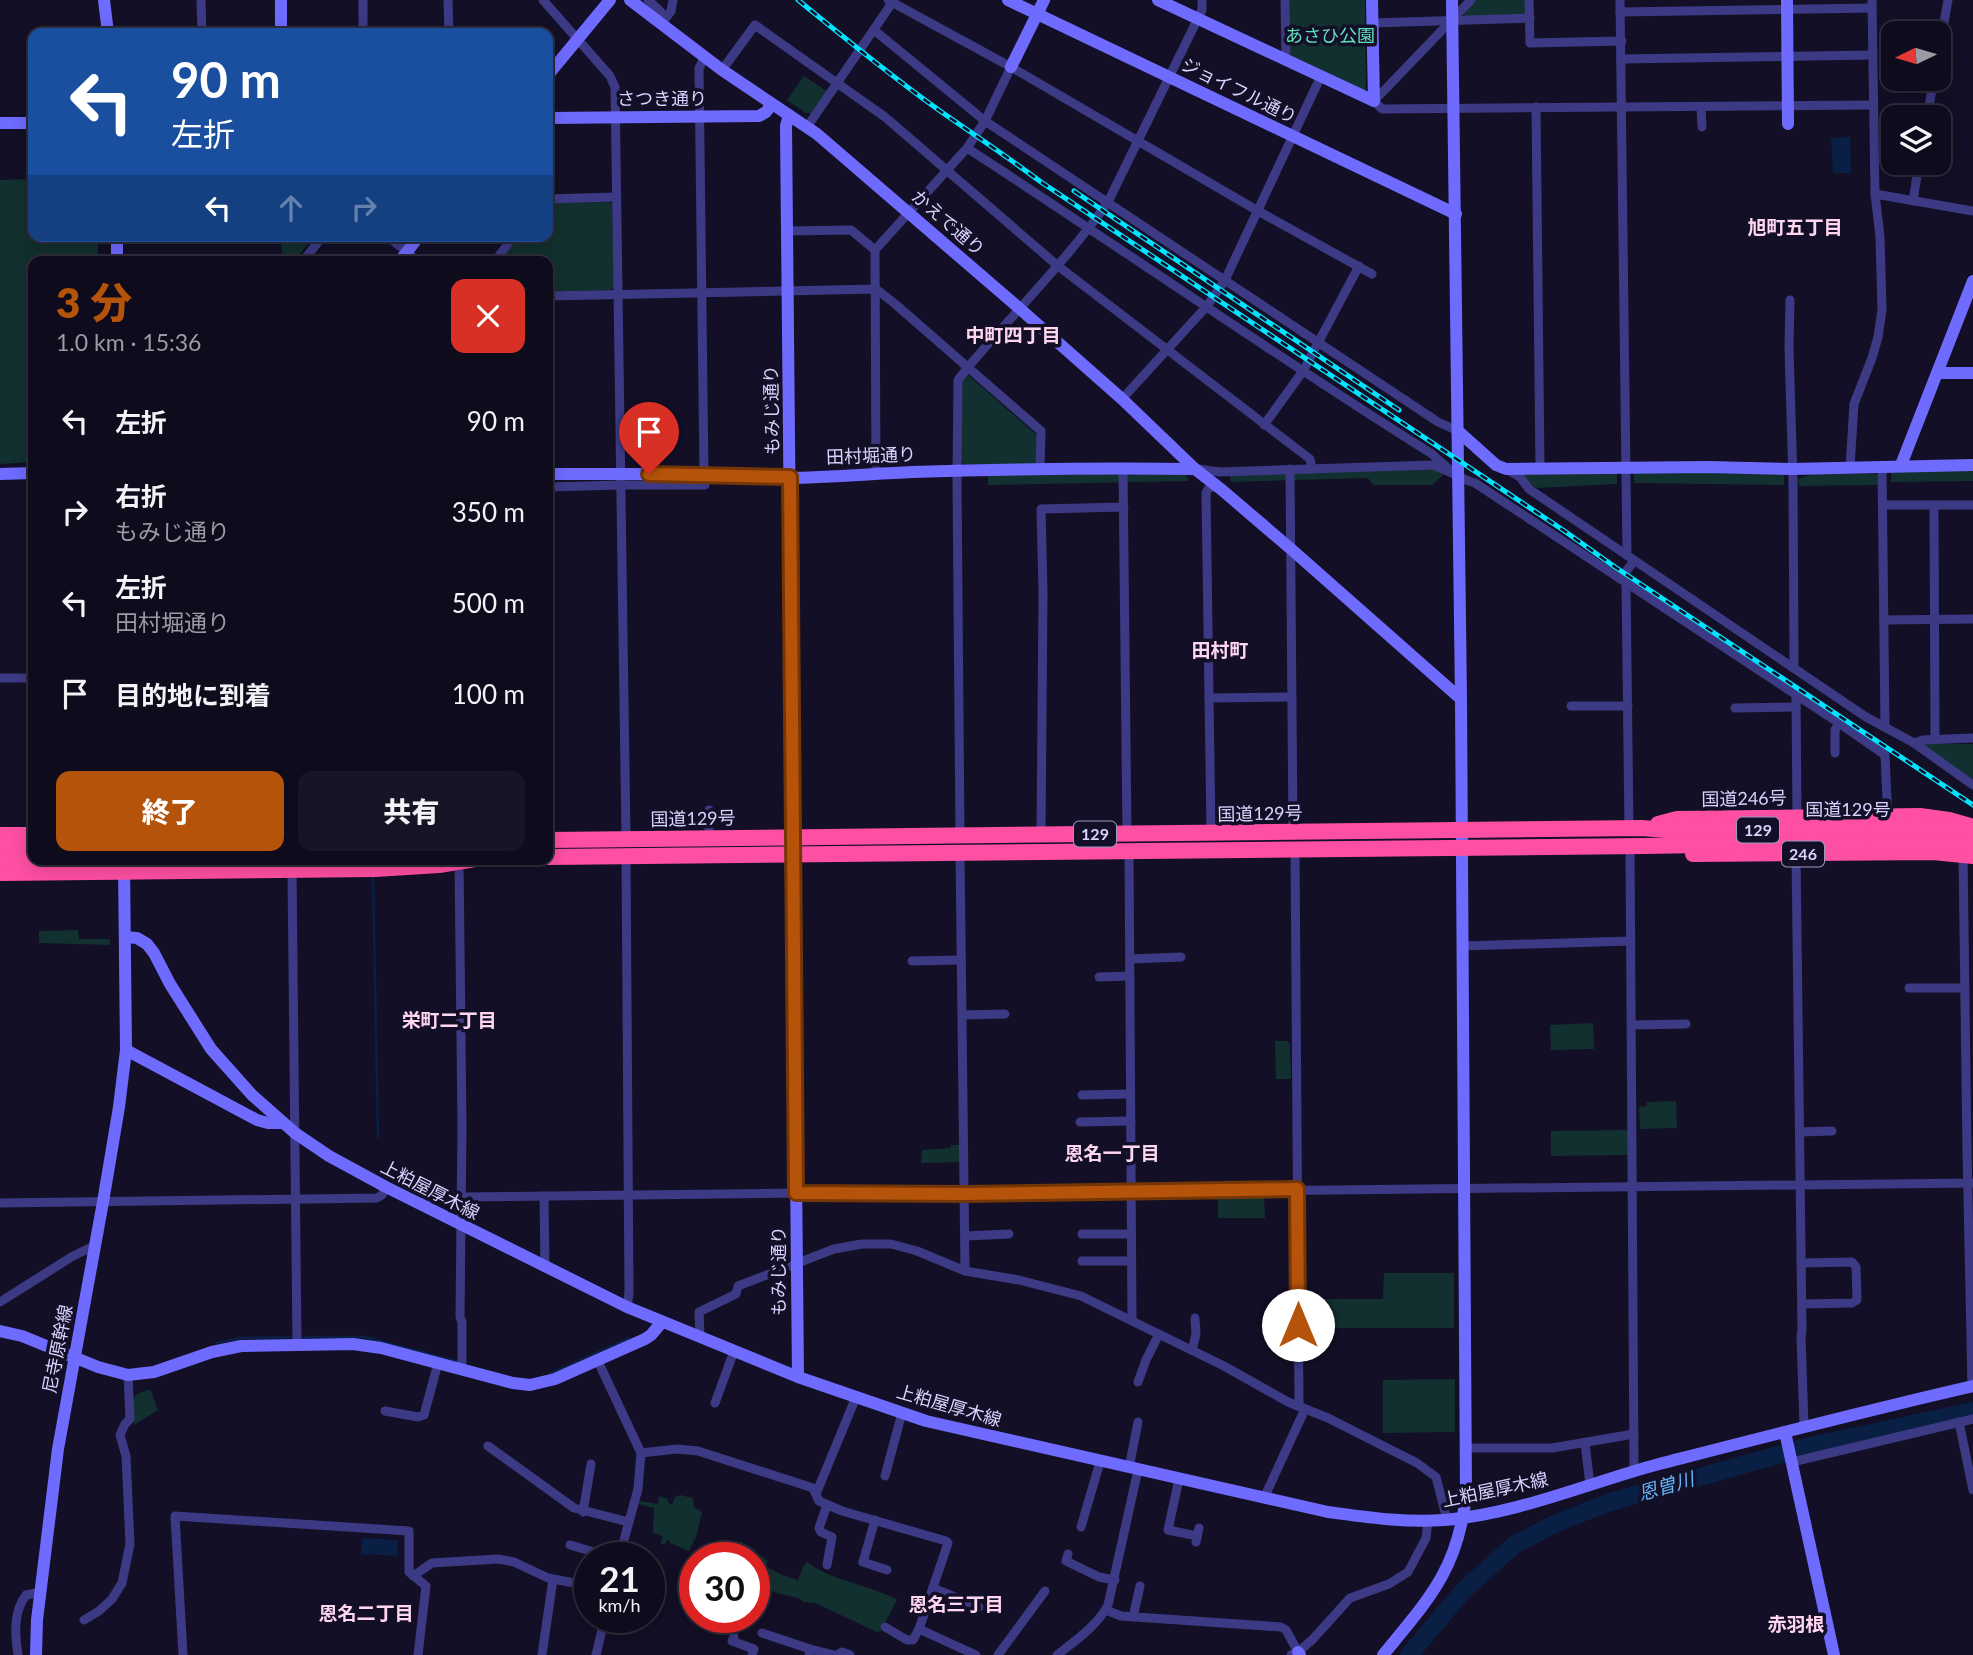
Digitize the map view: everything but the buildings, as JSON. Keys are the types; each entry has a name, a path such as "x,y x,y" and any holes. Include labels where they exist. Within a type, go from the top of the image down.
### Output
{"highway":[{"name":"国道246号","path":"1635,829 1677,819 1888,816 1949,820 1973,828"},
{"name":"国道129号","path":"553,840 1211,833 1294,841 1462,848 1636,846 1875,836 1973,828"},
{"name":"国道129号","path":"553,857 1129,851 1462,831 1635,829 1875,836 1970,850"},
{"path":"0,835 28,835"},
{"name":"246","path":"1636,846 1704,855 1970,850"},
{"path":"0,848 28,847"},
{"path":"0,862 28,862"},
{"path":"0,873 124,865"},
{"path":"309,865 375,869 420,865"}],"street":[{"path":"104,0 107,28"},
{"path":"201,0 202,28"},
{"path":"281,0 281,28"},
{"path":"363,0 363,28"},
{"path":"448,0 449,28"},
{"path":"543,0 610,76 615,87 626,839"},
{"path":"553,69 610,0"},
{"name":"かえで通り","path":"630,0 722,70 807,127 910,213 1122,399 1195,469 1291,549 1461,699"},
{"path":"648,0 662,14 659,23"},
{"path":"659,23 671,10 673,0"},
{"name":"ジョイフル通り","path":"1008,0 1456,214"},
{"path":"876,474 875,250 967,148 985,121 1044,0"},
{"path":"1158,0 1374,101 1382,109 1873,105"},
{"path":"960,836 958,380 1058,266 1108,202 1202,10 1202,0"},
{"path":"1285,0 1286,60"},
{"path":"1372,0 1374,101"},
{"path":"1383,1655 1427,1601 1444,1575 1457,1546 1465,1495 1461,699 1452,0"},
{"path":"1374,101 1471,0"},
{"path":"1529,0 1530,43 1622,41"},
{"path":"1620,0 1625,468 1630,558 1623,581 1635,829"},
{"path":"1944,21 1948,0"},
{"path":"807,127 892,1 1372,274"},
{"path":"1620,12 1872,4 1875,194 1880,237 1882,310 1872,358 1854,404 1850,467"},
{"path":"1787,5 1788,124"},
{"path":"1373,23 1530,18"},
{"path":"722,70 755,25 885,117 1058,266 1310,459 1312,469"},
{"path":"874,30 985,121 1438,422 1458,431 1496,465 1520,477 1529,489 1866,717 1914,743 1973,785"},
{"path":"1621,59 1873,55"},
{"path":"705,57 699,68 705,480"},
{"path":"1122,399 1207,306 1225,279 1321,76"},
{"name":"さつき通り","path":"553,118 759,116 772,104"},
{"path":"1536,107 1540,467"},
{"path":"1701,107 1702,127"},
{"name":"もみじ通り","path":"789,115 786,125 798,1377"},
{"path":"0,123 28,122"},
{"path":"967,148 1303,372 1432,454 1459,478"},
{"path":"1913,201 1917,175"},
{"path":"1875,194 1973,211"},
{"path":"553,199 616,197"},
{"path":"787,231 851,230 875,250"},
{"path":"307,256 318,242"},
{"path":"392,242 403,256 414,242"},
{"path":"499,256 509,242"},
{"path":"1264,425 1303,372 1359,266"},
{"path":"1900,466 1973,281"},
{"path":"553,296 876,289 1041,431 1040,470"},
{"path":"1790,300 1794,667"},
{"path":"1938,373 1973,373"},
{"path":"1506,469 1792,469 1973,465"},
{"path":"1195,469 1220,472 1433,466 1475,483 1885,755 1890,853"},
{"path":"1882,466 1885,726"},
{"path":"1123,469 1127,834"},
{"name":"田村堀通り","path":"553,474 705,480 724,477 957,471 1195,469"},
{"path":"1264,1498 1302,1408 1297,1189 1290,469"},
{"path":"0,474 28,473"},
{"path":"553,486 622,479"},
{"path":"1211,833 1209,698 1204,685 1206,493 1215,485"},
{"path":"1883,505 1973,505"},
{"path":"1934,505 1935,739"},
{"path":"1041,835 1041,509 1124,507"},
{"path":"1884,620 1973,619"},
{"path":"0,678 28,678"},
{"path":"1797,695 1797,817"},
{"path":"1209,698 1292,697"},
{"path":"1577,709 1628,706"},
{"path":"1741,711 1796,707"},
{"path":"1835,753 1835,730 1839,723"},
{"path":"1914,743 1923,740 1973,738"},
{"path":"709,810 709,839"},
{"path":"1634,1471 1630,941 1636,846"},
{"path":"1970,850 1964,988 1973,1386"},
{"path":"1129,851 1132,1320"},
{"path":"960,853 965,1271"},
{"path":"1796,854 1804,1426"},
{"path":"626,856 629,1195 627,1307"},
{"path":"124,865 125,937"},
{"path":"293,865 297,1344"},
{"path":"462,1370 460,1317 464,865"},
{"name":"上粕屋厚木線","path":"125,937 140,939 154,953 211,1049 252,1095 282,1124 329,1156 386,1188 627,1307 798,1377 950,1427 1328,1512 1428,1521 1447,1520 1523,1505 1634,1471 1786,1437 1804,1426 1973,1386"},
{"name":"尼寺原幹線","path":"36,1655 37,1620 56,1461 119,1107 126,1050 125,937"},
{"path":"1462,946 1630,941"},
{"path":"1130,959 1181,957"},
{"path":"912,961 961,960"},
{"path":"1099,977 1130,976"},
{"path":"1909,988 1920,983 1964,988"},
{"path":"962,1015 1006,1014"},
{"path":"1632,1025 1686,1024"},
{"path":"126,1050 257,1120 282,1124"},
{"path":"1082,1095 1130,1094"},
{"path":"233,1108 250,1106 252,1095"},
{"path":"1080,1122 1130,1121"},
{"path":"1800,1132 1832,1131"},
{"path":"421,1205 429,1198 461,1197 1970,1183"},
{"path":"0,1203 377,1198 386,1188"},
{"path":"544,1196 545,1268"},
{"path":"965,1236 1009,1234"},
{"path":"1082,1234 1131,1234"},
{"path":"700,1338 699,1312 736,1294 738,1286 834,1249 862,1244 891,1244 917,1251 965,1271 1048,1286 1081,1296 1132,1320 1224,1366 1264,1390 1417,1463 1436,1477 1447,1520"},
{"path":"0,1302 73,1255 96,1245"},
{"path":"1083,1261 1131,1261"},
{"path":"1801,1263 1852,1262 1856,1267 1857,1300 1853,1303 1802,1304"},
{"path":"1192,1350 1196,1334 1195,1318"},
{"path":"0,1331 22,1336 98,1367 128,1376 167,1368 212,1352 241,1346 368,1345 513,1383 530,1385 555,1379 645,1339 662,1322"},
{"path":"1138,1382 1159,1334"},
{"path":"715,1404 734,1351"},
{"path":"597,1359 641,1453 638,1489 622,1542"},
{"path":"385,1411 418,1417 424,1415 438,1363"},
{"path":"84,1620 112,1600 122,1583 130,1544 126,1456 120,1435 130,1419 128,1376"},
{"path":"816,1494 856,1397"},
{"path":"875,1470 885,1475 902,1413"},
{"path":"1791,1462 1973,1419"},
{"path":"1959,1422 1973,1490"},
{"path":"1058,1655 1105,1610 1115,1580 1134,1469 1138,1427"},
{"path":"1466,1448 1552,1448 1634,1434"},
{"path":"1786,1437 1834,1655"},
{"path":"1585,1443 1590,1485"},
{"path":"494,1447 574,1508 629,1522"},
{"path":"641,1453 677,1449 698,1451 813,1488 819,1501 842,1511 946,1541 948,1543 913,1640 907,1640 885,1627"},
{"path":"1081,1527 1100,1462"},
{"path":"583,1511 591,1464"},
{"path":"1179,1479 1167,1534 1197,1535"},
{"path":"827,1505 819,1528 821,1532 836,1539 827,1565"},
{"path":"183,1655 175,1516 409,1531 409,1572 426,1586 418,1655"},
{"path":"875,1520 860,1561 883,1571"},
{"path":"1105,1610 1121,1616 1281,1627 1286,1630 1296,1654 1350,1598 1389,1584 1408,1572 1426,1538 1428,1521"},
{"path":"570,1545 574,1546"},
{"path":"413,1576 432,1563 498,1559 514,1562 553,1579 574,1583"},
{"path":"1065,1561 1099,1577 1115,1580"},
{"path":"542,1655 553,1579"},
{"path":"1133,1617 1140,1586"},
{"path":"933,1588 979,1607"},
{"path":"18,1655 16,1637 19,1606 26,1595 40,1592"},
{"path":"998,1655 1018,1622 1041,1593"},
{"path":"919,1629 971,1651"},
{"path":"596,1655 601,1633"},
{"path":"762,1633 810,1652 835,1655 842,1652 850,1655"},
{"path":"734,1637 732,1641 754,1649 752,1655"}],"green space":[{"name":"あさひ公園","path":"1289,0 1365,0 1366,92 1291,57"},
{"path":"1476,0 1527,0 1525,15 1464,18 1464,13"},
{"path":"804,76 828,92 813,113 806,113 787,100"},
{"path":"28,179 28,242 98,242 98,256 28,256 28,462 0,464 0,180"},
{"path":"553,203 612,204 614,288 553,292 553,256 504,256 515,242 553,242"},
{"path":"281,242 310,242 298,256 282,256"},
{"path":"965,375 1037,435 1035,464 962,462 960,382"},
{"path":"1617,468 1617,484 1536,488 1524,479 1523,471"},
{"path":"1437,469 1445,473 1432,485 1373,485 1368,478 1231,482 1229,473"},
{"path":"1973,470 1973,481 1891,482 1891,471"},
{"path":"1634,471 1784,474 1784,485 1634,483"},
{"path":"1185,473 1189,481 988,485 988,475"},
{"path":"1812,474 1880,476 1879,485 1799,486 1798,479"},
{"path":"1925,744 1973,744 1973,779 1924,748"},
{"path":"78,930 79,939 110,939 110,945 39,943 39,931"},
{"path":"1593,1023 1594,1049 1551,1050 1550,1025"},
{"path":"1275,1041 1287,1041 1290,1044 1291,1079 1276,1079"},
{"path":"1676,1101 1677,1128 1640,1129 1639,1107 1647,1106 1647,1102"},
{"path":"1628,1130 1628,1155 1551,1156 1551,1131"},
{"path":"951,1145 959,1145 959,1162 921,1163 922,1150 951,1148"},
{"path":"1218,1195 1264,1195 1265,1218 1218,1218"},
{"path":"1384,1273 1454,1273 1454,1328 1302,1328 1302,1299 1383,1299"},
{"path":"1455,1379 1455,1432 1383,1433 1383,1380"},
{"path":"150,1389 158,1410 134,1425 133,1399 137,1394"},
{"path":"680,1495 693,1498 694,1507 702,1512 694,1542 679,1542 679,1547 667,1540 665,1545 665,1542 660,1542 663,1537 653,1532 654,1508 638,1504 639,1501 658,1504 659,1496 668,1499 672,1505 675,1497"},
{"path":"807,1562 838,1578 897,1599 881,1631 877,1632 815,1603 770,1590 770,1569 798,1580"}],"water":[{"path":"1850,137 1851,173 1833,173 1831,138"},
{"path":"362,1538 398,1540 397,1556 361,1554"}],"waterway":[{"path":"373,877 378,1137"},
{"path":"216,1343 240,1338 293,1337"},
{"path":"302,1337 365,1337 459,1362"},
{"path":"550,1374 629,1338"},
{"name":"恩曽川","path":"1409,1655 1463,1591 1514,1545 1554,1524 1607,1503 1810,1446 1973,1411"}],"railway":[{"path":"798,0 906,86 1041,182 1973,805"},
{"path":"1074,191 1399,410"}],"district":[{"name":"旭町五丁目","path":"1795,227"},
{"name":"中町四丁目","path":"1013,335"},
{"name":"田村町","path":"1220,650"},
{"name":"栄町二丁目","path":"449,1020"},
{"name":"恩名一丁目","path":"1112,1153"},
{"name":"恩名三丁目","path":"956,1604"},
{"name":"恩名二丁目","path":"366,1613"},
{"name":"赤羽根","path":"1796,1624"}],"route":[{"path":"649,474 790,477 796,1193 964,1194 1297,1189 1298,1325"}]}
